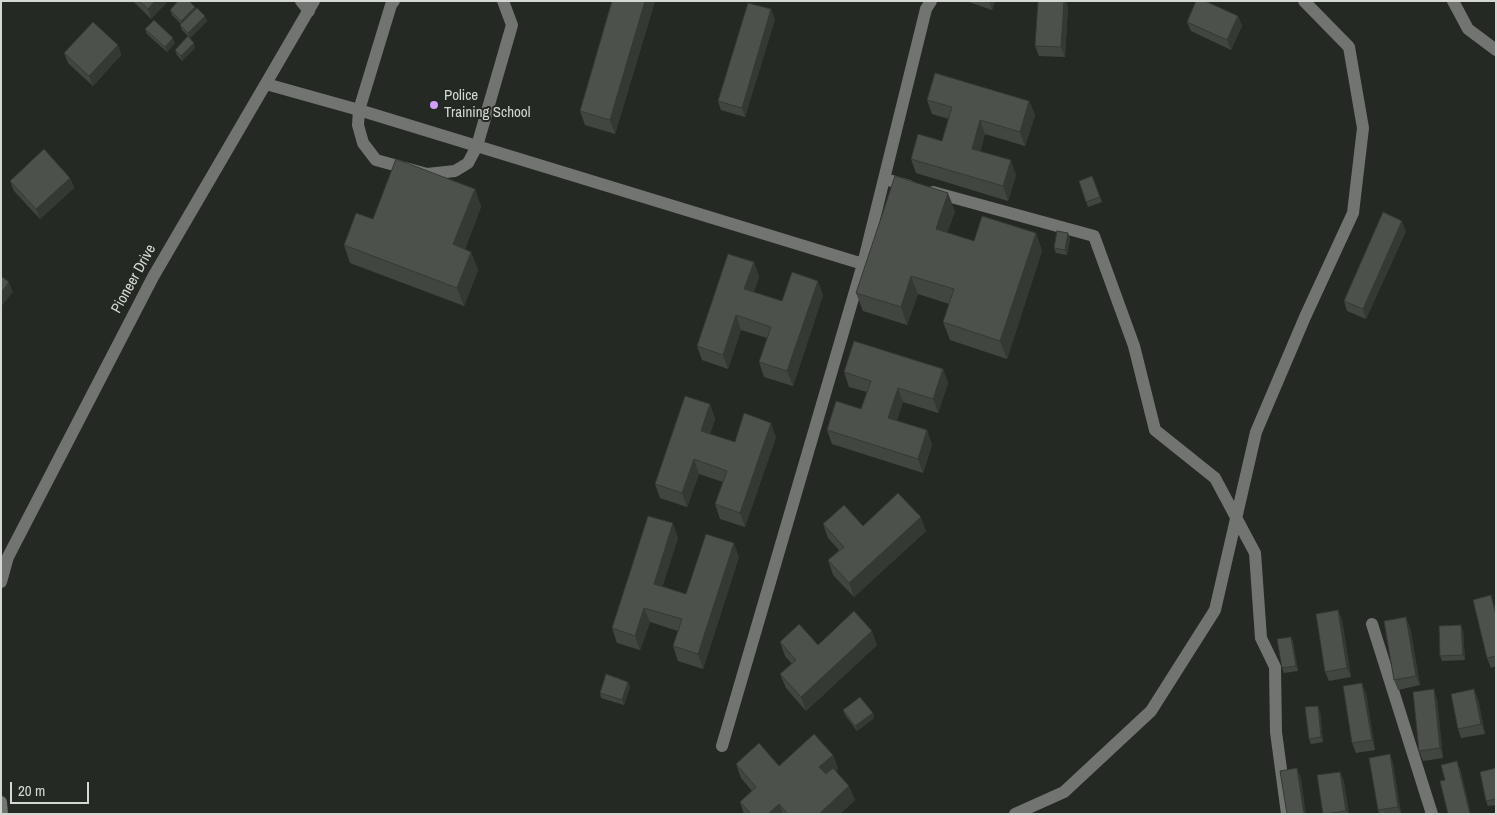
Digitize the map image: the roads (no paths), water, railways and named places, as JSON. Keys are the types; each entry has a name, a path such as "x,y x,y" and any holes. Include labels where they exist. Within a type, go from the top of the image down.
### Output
{"street":[{"path":"394,1 391,4 359,110 358,125 362,143 376,160 427,174 455,171 468,163 477,146 512,25 504,1"},
{"path":"722,746 863,264 926,9 931,1"},
{"path":"1015,814 1064,792 1151,711 1215,610 1256,432 1352,213 1363,128 1349,48 1304,1"},
{"path":"1453,1 1468,29 1496,50"},
{"name":"Pioneer Drive","path":"1,582 5,556 153,277 266,84 308,4"},
{"path":"266,84 359,110 863,264"},
{"path":"885,180 1094,236 1134,346 1155,430 1215,478 1255,552 1261,638 1275,667 1276,732 1287,814"},
{"path":"1372,624 1432,814"},
{"path":"1,802 2,814"}],"place":[{"name":"Police Training School","path":"434,105"}]}
